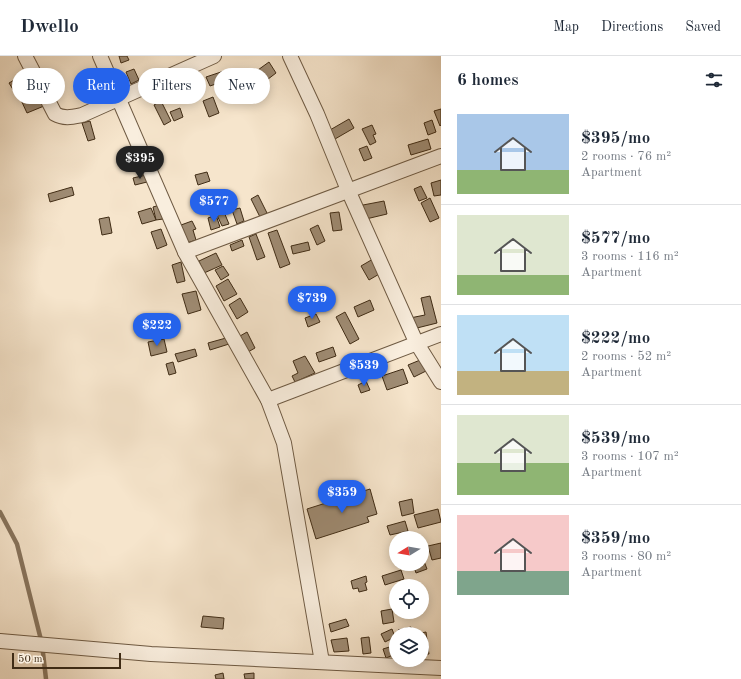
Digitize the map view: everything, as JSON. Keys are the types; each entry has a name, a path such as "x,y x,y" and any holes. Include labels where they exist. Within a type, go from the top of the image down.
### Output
{"street":[{"path":"25,56 55,114 61,118 82,115 107,104"},
{"path":"100,56 105,68"},
{"path":"130,94 214,56"},
{"path":"290,56 317,114 348,190 416,342 441,382"},
{"path":"120,104 185,252 268,400 284,443 322,662"},
{"path":"185,252 441,156"},
{"path":"268,400 416,342 441,334"},
{"path":"0,641 151,654 441,668"}],"building":[{"path":"119,56 127,56 129,60 121,63"},
{"path":"269,62 276,73 270,78 270,68 261,68"},
{"path":"134,69 138,78 138,80 131,84 130,82 130,70"},
{"path":"214,74 214,85 210,86 206,77"},
{"path":"213,97 214,104 216,104 219,113 209,117 204,104 206,104 206,100"},
{"path":"23,104 43,104 44,106 27,113"},
{"path":"162,104 171,121 164,125 154,105"},
{"path":"180,108 183,117 174,121 170,112"},
{"path":"441,109 441,125 440,126 434,111"},
{"path":"349,119 354,128 335,139 330,130"},
{"path":"432,120 436,132 428,135 424,123"},
{"path":"90,121 95,139 88,141 82,123"},
{"path":"372,125 376,134 373,135 376,142 370,145 362,129"},
{"path":"428,139 431,149 411,155 408,145"},
{"path":"367,146 372,158 364,161 359,149"},
{"path":"207,172 210,181 198,185 195,175"},
{"path":"146,175 147,182 135,185 133,178"},
{"path":"441,180 441,195 434,196 431,183"},
{"path":"421,186 427,198 419,201 414,189"},
{"path":"72,187 74,195 50,202 48,194"},
{"path":"258,195 267,213 260,217 251,199"},
{"path":"430,198 439,218 430,222 421,203"},
{"path":"384,201 387,214 366,219 363,205"},
{"path":"160,205 163,219 156,220 153,207"},
{"path":"151,208 156,220 142,224 138,212"},
{"path":"240,208 244,221 237,224 232,210"},
{"path":"224,212 229,224 222,226 217,215"},
{"path":"339,212 342,230 333,231 330,213"},
{"path":"216,215 220,227 211,230 208,218"},
{"path":"109,217 112,233 102,235 99,219"},
{"path":"192,221 196,229 193,230 196,240 187,243 181,225"},
{"path":"318,225 325,241 317,245 310,229"},
{"path":"161,229 167,245 157,249 151,232"},
{"path":"277,230 290,264 280,268 268,233"},
{"path":"256,234 265,257 257,260 249,237"},
{"path":"242,240 244,246 232,251 230,245"},
{"path":"308,242 310,250 293,254 291,246"},
{"path":"216,253 222,265 204,273 199,261"},
{"path":"373,259 381,273 369,280 361,266"},
{"path":"181,262 185,281 177,283 172,265"},
{"path":"223,266 229,275 221,280 215,270"},
{"path":"228,279 237,294 224,301 216,286"},
{"path":"196,291 201,310 188,314 182,294"},
{"path":"430,296 437,323 413,329 410,318 425,315 421,298"},
{"path":"240,298 248,312 237,319 229,305"},
{"path":"370,300 374,310 358,317 354,307"},
{"path":"345,312 359,339 350,344 336,317"},
{"path":"316,314 320,322 308,327 305,318"},
{"path":"247,332 255,348 248,352 240,336"},
{"path":"226,338 229,344 210,350 208,343"},
{"path":"164,339 167,352 151,356 148,342"},
{"path":"333,347 336,356 319,362 316,353"},
{"path":"195,349 197,356 178,362 175,354"},
{"path":"305,356 315,373 295,382 292,376 298,373 293,361"},
{"path":"425,358 430,369 414,377 408,365"},
{"path":"173,362 176,373 169,375 166,364"},
{"path":"403,369 408,383 387,390 382,376"},
{"path":"366,381 370,390 361,393 358,385"},
{"path":"370,489 377,514 367,517 369,522 316,539 307,509"},
{"path":"412,499 414,513 402,516 399,502"},
{"path":"438,509 441,522 418,528 414,515"},
{"path":"405,521 408,531 389,532 387,526"},
{"path":"441,543 441,558 432,560 429,546"},
{"path":"401,571 404,579 389,579 389,584 385,585 382,576"},
{"path":"366,576 367,582 365,583 367,590 359,592 358,588 353,589 351,581"},
{"path":"389,610 389,619 394,619 394,622 383,624 381,611"},
{"path":"203,616 224,618 223,629 201,627"},
{"path":"346,619 349,626 331,632 329,624"},
{"path":"389,630 389,640 385,642 381,634"},
{"path":"369,637 371,653 363,654 361,638"},
{"path":"347,638 349,651 334,652 331,640"},
{"path":"389,647 389,657 386,658 383,649"},
{"path":"223,673 224,679 216,679 215,675"},
{"path":"254,673 254,679 245,679 244,674"}],"waterway":[{"path":"0,512 17,544 42,644 46,679"}]}
